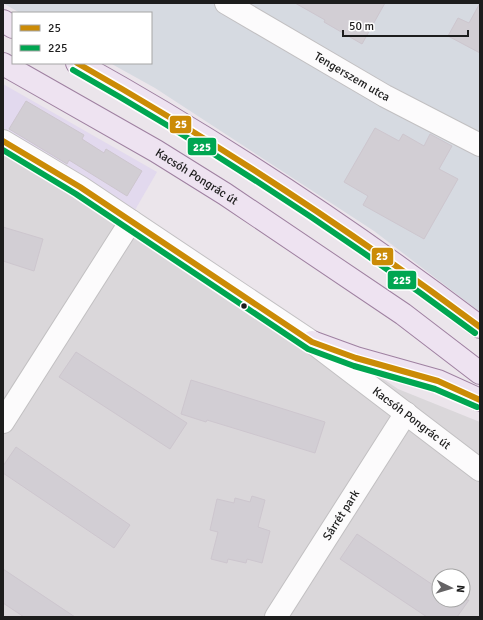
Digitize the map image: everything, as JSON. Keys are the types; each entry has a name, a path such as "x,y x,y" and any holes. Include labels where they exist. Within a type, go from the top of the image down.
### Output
{"main road":[{"path":"3,21 12,26"},
{"name":"Kacsóh Pongrác út","path":"3,64 156,151 225,194 403,314 480,372"},
{"path":"79,64 146,101 245,163 383,254 480,327"},
{"path":"312,342 356,358 438,381 480,400"}],"street":[{"name":"Tengerszem utca","path":"226,3 385,96 480,145"},
{"name":"Kacsóh Pongrác út","path":"3,141 80,188 312,342 480,470"},
{"path":"3,422 130,221"},
{"name":"Sárrét park","path":"276,617 406,413"}],"shaded area":[{"path":"3,3 480,3 480,312 374,231 155,88 112,64 152,64 152,12 18,12"},
{"path":"3,84 157,172 135,210 3,128"},
{"path":"3,128 135,210 398,389 480,422 480,617 3,617"}],"building":[{"path":"295,3 385,3 362,44"},
{"path":"480,3 480,53 448,36 458,18 469,23"},
{"path":"26,101 84,135 82,139 104,153 106,149 142,171 127,196 69,160 67,164 9,129"},
{"path":"375,128 399,141 403,134 424,146 430,134 452,146 439,169 458,179 424,239 363,205 368,196 344,182"},
{"path":"3,227 43,239 34,271 3,261"},
{"path":"76,352 187,423 170,449 59,377"},
{"path":"191,380 325,422 315,453 207,420 206,422 181,414"},
{"path":"16,447 130,525 114,548 3,473 3,466"},
{"path":"252,496 265,500 258,527 270,531 262,563 247,559 246,563 228,559 227,563 211,559 218,532 210,530 217,499 234,503 235,498 250,502"},
{"path":"357,534 431,584 431,608 463,608 457,617 427,617 340,559"},
{"path":"3,569 75,617 24,617 3,603"}],"transit line":[{"name":"25","path":"79,64 181,124 283,189 382,256 480,327"},
{"name":"225","path":"73,70 177,131 278,195 377,262 475,333"},
{"name":"25","path":"3,141 80,187 312,342 356,358 438,381 480,400"},
{"name":"225","path":"3,150 76,194 308,349 354,366 435,389 477,407"}]}
